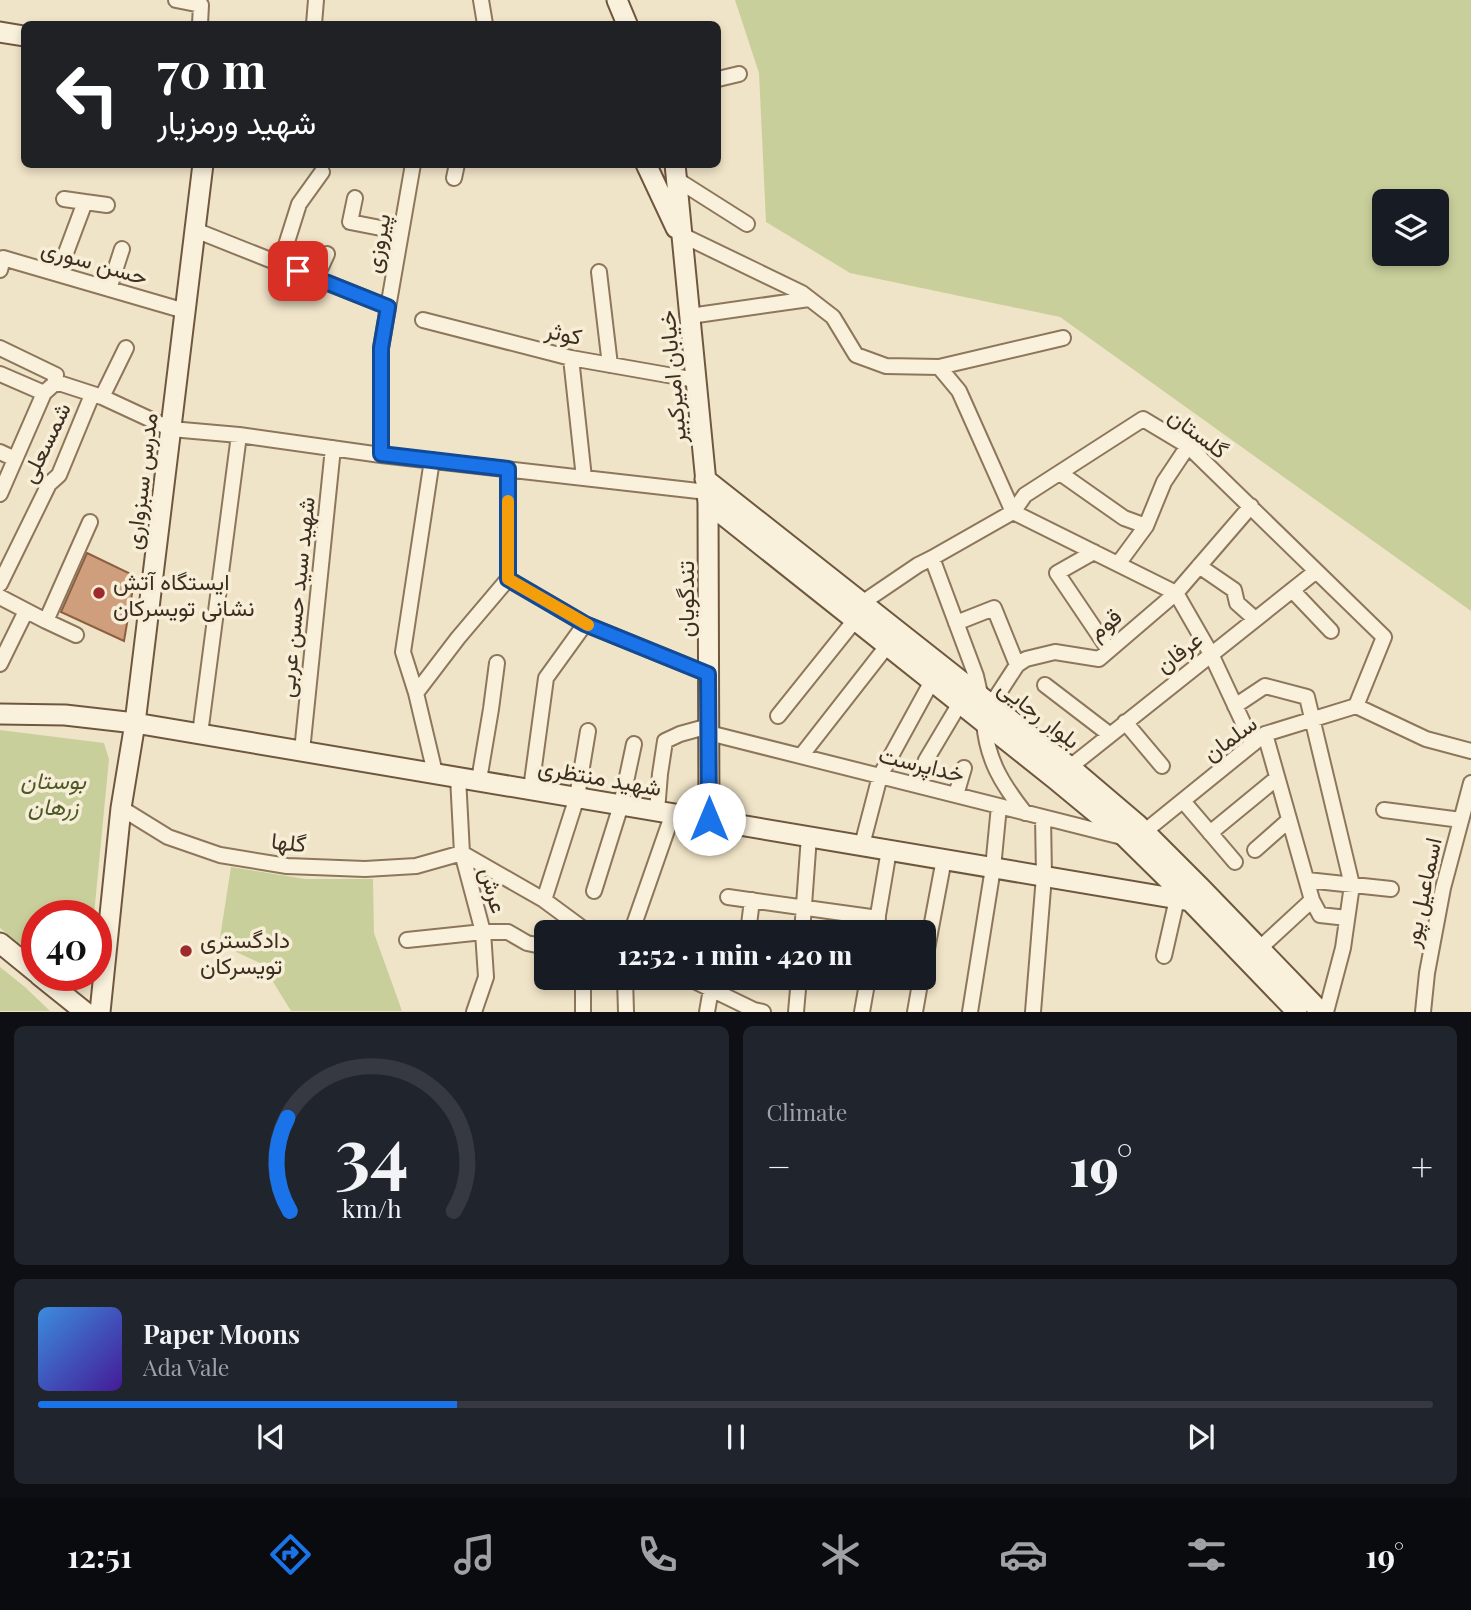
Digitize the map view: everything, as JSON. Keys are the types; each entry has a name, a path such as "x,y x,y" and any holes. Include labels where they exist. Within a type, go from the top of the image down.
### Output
{"main road":[{"path":"619,1 626,21"},
{"path":"0,32 21,36"},
{"name":"مدرس سبزواری","path":"100,1012 121,808 135,723 202,168"},
{"path":"648,168 683,240"},
{"name":"خیابان امیرکبیر","path":"675,172 707,492"},
{"name":"بلوار رجایی","path":"707,492 858,612 985,708 1070,767 1086,792 1125,838 1297,1012"},
{"name":"تندگویان","path":"707,492 709,819"},
{"name":"بلوار رجایی","path":"858,612 887,646 960,703 985,708 1086,792 1144,832 1324,1012"},
{"name":"شهید منتظری","path":"0,714 65,715 200,733 1184,900"},
{"path":"0,943 21,960"},
{"path":"59,991 85,1012"}],"street":[{"path":"176,0 201,5 200,21"},
{"path":"314,21 316,0"},
{"path":"481,0 484,21"},
{"path":"721,78 739,74"},
{"name":"پیروزی","path":"381,454 381,348 412,168"},
{"path":"280,264 299,204 322,172"},
{"path":"675,172 747,224"},
{"path":"355,198 350,222 401,232"},
{"path":"64,199 107,205"},
{"path":"58,274 85,202"},
{"path":"195,230 388,307"},
{"path":"683,240 802,293 833,317 856,355 886,366 939,367 1063,338"},
{"path":"109,289 122,249"},
{"path":"316,278 327,254"},
{"name":"حسن سوری","path":"0,270 3,258 185,312"},
{"path":"599,272 610,365"},
{"path":"690,316 809,299"},
{"name":"کوثر","path":"423,320 571,358 696,380"},
{"path":"0,348 55,375 0,494"},
{"name":"شمسعلی","path":"0,584 49,484 59,475 97,396 126,348"},
{"path":"571,358 584,478"},
{"path":"939,367 959,391 1013,512 1176,593 1211,654 1235,706 1259,739 1277,778 1312,900 1320,915 1347,918"},
{"path":"0,374 49,388 62,384 97,396 171,429 707,492"},
{"name":"گلستان","path":"778,716 858,612 918,565 1013,512 1025,495 1143,419 1188,446 1384,637 1356,706"},
{"path":"200,733 239,435"},
{"path":"1118,564 1146,526 1164,482 1188,446"},
{"name":"شهید سید حسن عربی","path":"302,751 333,448"},
{"path":"0,452 15,459"},
{"path":"432,460 403,652 416,692 435,773"},
{"path":"416,692 508,579 508,469"},
{"path":"1059,473 1124,518 1146,526"},
{"name":"قوم","path":"1017,665 1026,659 1055,652 1099,659 1176,593 1251,506"},
{"path":"46,621 89,522"},
{"path":"1094,552 1057,573 1109,650"},
{"path":"932,558 976,676 985,708 986,742 995,769 1025,813"},
{"path":"1199,566 1234,590 1237,603 1255,619"},
{"name":"عرفان","path":"1070,767 1315,572"},
{"path":"508,579 585,624 708,674"},
{"path":"1292,590 1331,631"},
{"path":"0,597 76,635"},
{"path":"956,623 994,608 1017,665 985,708"},
{"path":"0,664 26,611"},
{"path":"531,789 546,678 585,624"},
{"path":"801,757 887,646"},
{"path":"479,780 497,663"},
{"path":"862,845 880,776 932,681"},
{"path":"1045,685 1109,734"},
{"path":"1235,706 1265,686 1307,697 1352,885 1343,948 1324,1012"},
{"path":"917,785 926,760 960,703"},
{"path":"1356,706 1426,738 1471,751"},
{"name":"سلمان","path":"1144,832 1259,739 1356,706"},
{"path":"1125,722 1161,766"},
{"path":"635,920 665,812 660,774 665,741 680,734 709,730"},
{"name":"خداپرست","path":"709,730 801,757 1125,838"},
{"path":"544,900 577,797 588,731"},
{"path":"594,891 621,805 634,744"},
{"path":"957,795 964,768"},
{"name":"عرش","path":"458,777 463,853 483,932 486,977 474,1012"},
{"path":"1210,833 1277,778"},
{"name":"اسماعیل پور","path":"1423,1012 1427,973 1443,888 1471,783"},
{"path":"1183,801 1235,862"},
{"path":"970,1012 993,868 999,806"},
{"name":"گلها","path":"121,808 168,837 220,855 287,866 365,869 416,866 463,853"},
{"path":"1384,810 1461,820"},
{"path":"1034,1012 1044,876 1043,817"},
{"path":"1255,850 1289,820"},
{"path":"803,920 809,836"},
{"path":"728,897 878,918 889,850"},
{"path":"463,853 544,900 571,920"},
{"path":"932,920 944,859"},
{"path":"1307,880 1391,889"},
{"path":"750,920 752,900"},
{"path":"1164,956 1184,900"},
{"path":"1260,948 1312,900"},
{"path":"407,940 508,932 534,944"},
{"path":"583,990 583,1012"},
{"path":"625,990 626,1012"},
{"path":"707,1012 711,990"},
{"path":"713,990 757,1011"},
{"path":"796,1012 798,990"},
{"path":"862,1012 866,990"},
{"path":"915,1012 919,990"}],"green space":[{"path":"735,0 1471,0 1471,611 1060,317 850,273 766,222 759,73"},
{"name":"بوستان زرهان","path":"0,730 104,743 109,759 95,900 21,900 21,945 0,928"},
{"path":"231,867 306,879 373,879 374,933 402,1011 291,1011 262,964 219,944"},
{"path":"0,967 21,984 21,991 29,991 50,1011 0,1011"}],"building":[{"name":"ایستگاه آتش نشانی تویسرکان","path":"87,553 135,576 124,641 61,612"}],"slow traffic":[{"path":"508,501 508,579 588,625"}],"place":[{"name":"ایستگاه آتش نشانی تویسرکان","path":"99,593"},
{"name":"دادگستری تویسرکان","path":"186,951"}],"route":[{"path":"298,271 388,307 381,348 381,454 508,469 508,579 585,624 708,674 709,819"}]}
